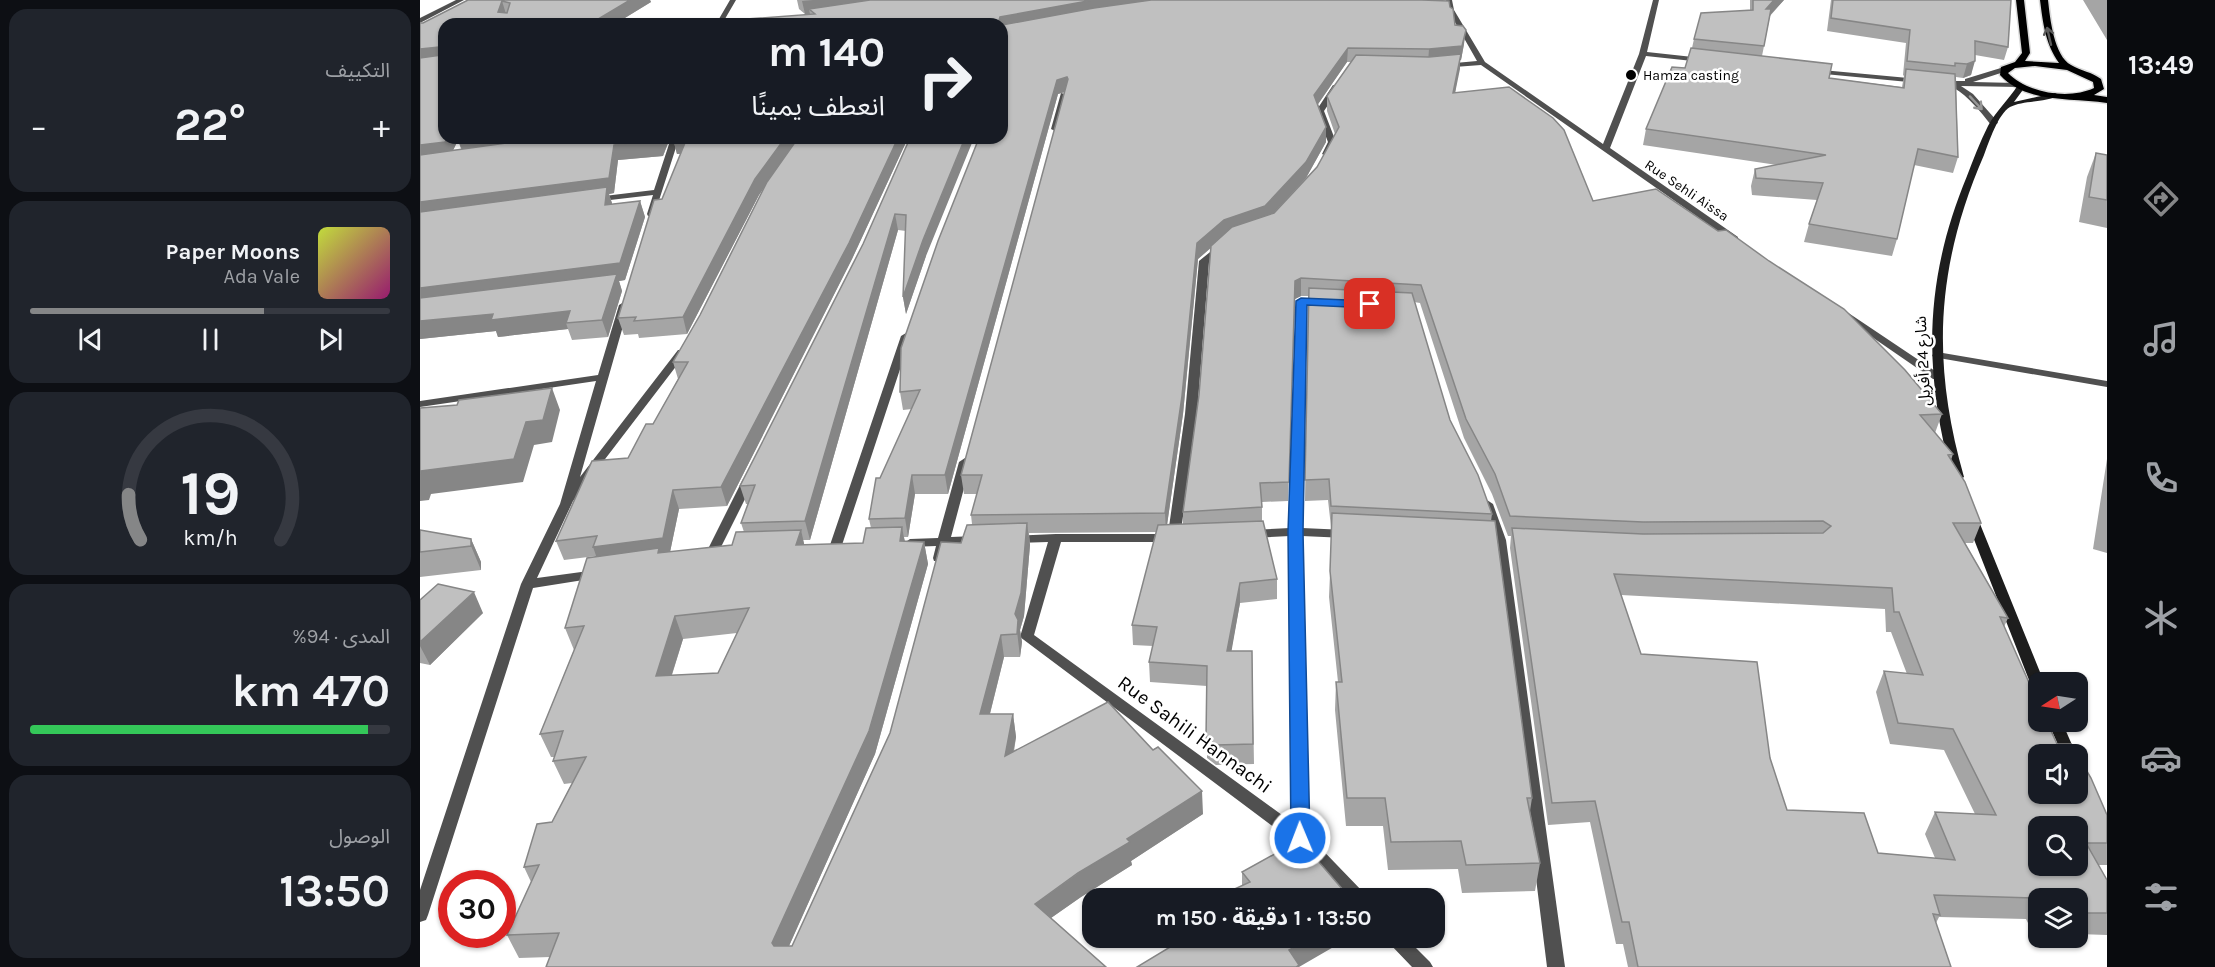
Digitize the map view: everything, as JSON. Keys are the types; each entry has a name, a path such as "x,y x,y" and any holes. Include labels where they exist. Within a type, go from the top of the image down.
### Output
{"main road":[{"path":"2019,63 2026,53 2020,0"},
{"path":"2044,0 2048,36 2053,50 2067,67"},
{"path":"2107,82 2067,67 2041,63 2019,63 2004,69 2004,76 2019,86 2055,95 2107,100"},
{"path":"2077,96 2094,93 2099,89 2100,84 2091,76"},
{"name":"شارع 24 أفريل","path":"1961,487 1946,443 1937,377 1937,299 1947,246 1961,195 1994,123 2009,105 2019,86"},
{"path":"2009,105 2055,95"},
{"path":"1969,509 2033,672"}],"street":[{"path":"420,21 461,0"},
{"path":"722,18 733,0"},
{"name":"Rue Sehli Aissa","path":"1449,0 1451,10 1482,63 1742,243"},
{"path":"1605,150 1643,54 1656,0"},
{"path":"1440,9 1451,10"},
{"path":"1643,54 1712,61"},
{"path":"1428,67 1482,63"},
{"path":"1955,85 2004,69"},
{"path":"1805,70 1955,85 2019,86"},
{"path":"1322,161 1332,142 1320,111 1339,83"},
{"path":"1955,85 1970,96 1994,123"},
{"path":"1052,138 1064,95"},
{"path":"648,223 673,144"},
{"path":"586,202 657,192"},
{"path":"899,543 1056,538 1180,538 1204,261 1228,240"},
{"path":"420,915 528,584 566,504 626,297"},
{"path":"1300,838 1296,532 1301,301 1336,303"},
{"path":"1839,310 1937,377"},
{"path":"855,545 831,545 910,323"},
{"path":"566,504 688,344"},
{"path":"1937,355 2107,384"},
{"path":"420,404 603,377"},
{"path":"934,575 968,451"},
{"path":"700,557 719,549 755,467"},
{"path":"1484,495 1500,540 1556,967"},
{"path":"1240,535 1296,532 1360,535"},
{"name":"Rue Sahili Hannachi","path":"1056,538 1027,637 1300,838 1348,888"},
{"path":"528,584 606,573"},
{"path":"1404,948 1420,966"}],"building":[{"path":"468,0 630,0 600,18 438,18 438,47 420,49 420,23","holes":["502,1 510,3 507,13 498,12"]},
{"path":"870,0 1093,0 1000,18 761,18 815,14 809,9"},
{"path":"1151,0 1449,1 1453,9 1455,25 1463,26 1466,30 1462,46 1429,49 1348,48 1314,95 1326,127 1306,162 1265,206 1224,220 1197,243 1182,396 1165,513 971,515 982,475 961,475 1068,79 1067,77 1057,80 945,475 912,475 905,518 869,519 876,478 880,478 920,390 900,392 901,348 938,241 977,144 1008,144 1008,24"},
{"path":"1753,0 1774,0 1766,9 1771,9 1764,46 1694,39 1701,13 1753,10"},
{"path":"1833,0 2011,0 2008,47 1975,41 1975,61 1967,64 1955,63 1955,66 1907,61 1910,30 1831,18"},
{"path":"1691,48 1832,64 1829,78 1904,88 1906,69 1955,74 1958,157 1918,149 1897,239 1809,224 1823,183 1756,178 1755,169 1826,155 1646,129 1672,67 1685,68"},
{"path":"1461,54 1453,93 1509,87 1553,118 1564,130 1593,201 1656,189 1718,231 1726,230 1769,261 1844,309 1905,370 1942,414 1920,415 1953,454 1948,455 1965,482 1981,523 1953,523 2008,618 2000,617 2028,680 2028,732 2052,732 2057,744 2028,744 2028,804 2088,804 2088,773 2107,815 2107,843 2088,843 2088,816 2028,816 2028,876 2088,876 2088,847 2107,880 2107,913 2088,913 2088,888 2028,888 2028,898 1934,895 1940,915 1933,914 1951,967 1638,967 1629,922 1622,922 1595,801 1552,803 1512,528 1643,534 1823,533 1831,526 1823,521 1643,522 1510,516 1495,474 1466,419 1421,285 1301,278 1295,281 1289,482 1260,483 1262,507 1183,512 1199,395 1211,246 1232,227 1274,213 1317,167 1339,127 1327,96 1356,55 1429,57","holes":["1614,574 1892,588 1894,612 1899,612 1923,675 1884,671 1898,723 1953,729 1996,815 1935,812 1955,860 1878,853 1864,813 1787,810 1770,758 1757,662 1641,654"]},
{"path":"438,55 438,143 420,145 420,58"},
{"path":"499,144 623,144 614,145 609,178 420,202 420,155"},
{"path":"685,144 781,144 755,179 683,317 634,321 636,317 618,318 654,200 662,199"},
{"path":"794,144 895,144 849,243 721,487 673,490 663,538 593,547 597,536 556,541 592,461 628,458 646,424 653,424 688,362 673,362 700,315 767,182"},
{"path":"907,144 963,144 923,240 903,297 906,215 895,214 805,521 741,523 755,485 740,486 863,244"},
{"path":"2096,153 2107,155 2107,200 2089,197"},
{"path":"607,187 605,205 640,201 620,263 420,288 420,212"},
{"path":"617,274 602,320 566,323 570,311 491,320 493,314 420,321 420,298"},
{"path":"1309,288 1412,293 1450,420 1478,475 1492,514 1331,506 1329,479 1305,480"},
{"path":"552,388 543,420 526,422 514,459 421,471 420,474 420,408 457,405 459,400"},
{"path":"1332,513 1495,521 1532,798 1527,798 1540,863 1466,865 1461,841 1391,842 1385,798 1347,798 1336,682 1342,682 1330,571"},
{"path":"1263,521 1277,579 1240,583 1227,651 1252,651 1253,744 1216,745 1206,738 1207,666 1149,662 1157,627 1132,625 1158,525"},
{"path":"1027,523 1021,593 1015,614 1018,620 1017,634 1001,635 980,714 1013,714 1005,756 1108,702 1153,750 1158,747 1202,791 1127,839 1130,842 1078,873 1035,904 1106,967 546,967 559,933 516,935 516,915 539,865 524,867 537,824 552,822 586,757 553,761 563,731 540,734 584,626 565,628 587,558 659,548 658,553 732,545 736,532 801,530 796,545 863,543 866,528 902,527 900,541 924,542 869,731 772,943 774,946 792,946 890,733 941,542 961,543 967,525","holes":["749,608 718,673 656,676 675,616"]},
{"path":"420,530 471,539 471,546 420,552"},
{"path":"438,584 474,592 420,642 420,600"},
{"path":"1300,840 1341,888 1237,888 1250,882 1242,872"},
{"path":"1168,948 1293,948 1289,950 1299,965 1296,967 1137,967"}],"place":[{"name":"Hamza casting","path":"1631,75"}],"route":[{"path":"1300,838 1296,532 1301,301 1370,304"}]}
